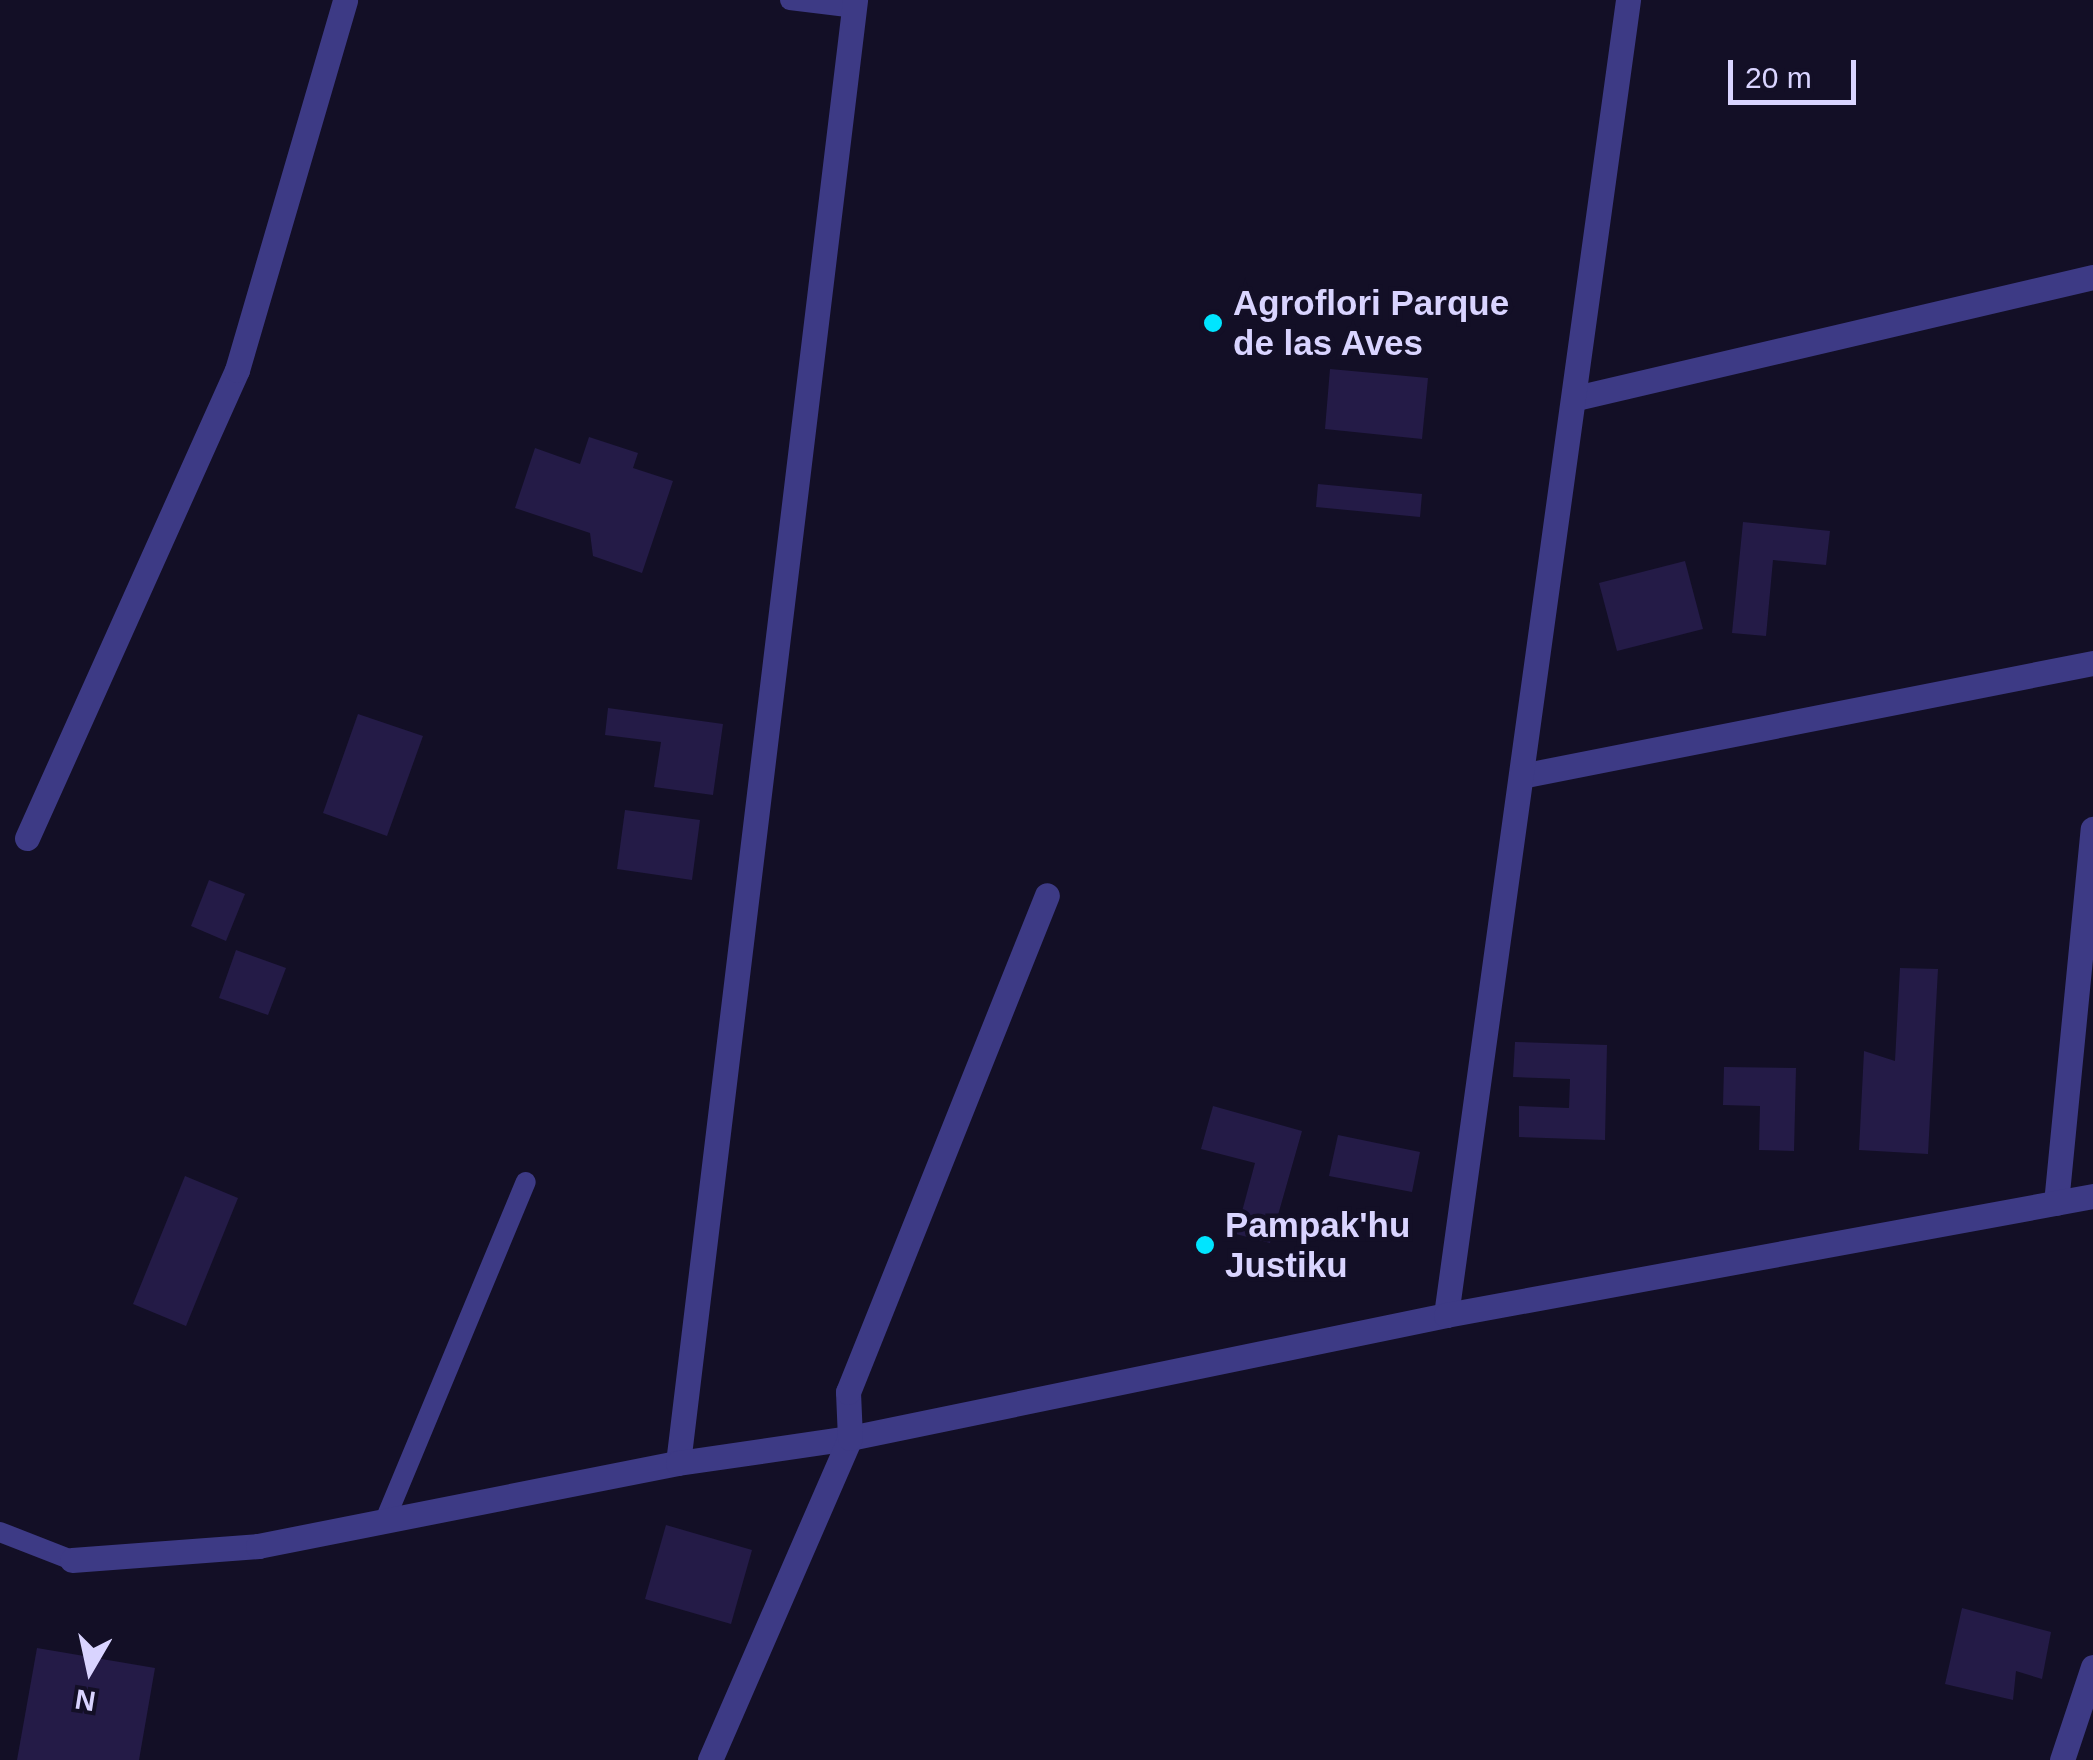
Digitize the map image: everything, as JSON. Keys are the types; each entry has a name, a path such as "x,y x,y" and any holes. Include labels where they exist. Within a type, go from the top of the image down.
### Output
{"street":[{"path":"27,838 237,370 346,0"},
{"path":"1446,1315 1634,1"},
{"path":"678,1464 854,4"},
{"path":"1576,398 2093,276"},
{"path":"1522,776 2093,664"},
{"path":"2056,1203 2093,829"},
{"path":"710,1760 850,1438 848,1392 1047,895"},
{"path":"72,1560 258,1546 678,1464 850,1438 1446,1315 2093,1196"},
{"path":"2062,1760 2093,1667"}],"lane":[{"path":"790,0 854,4"},
{"path":"385,1520 526,1182"},
{"path":"0,1532 72,1560"}],"building":[{"path":"1330,369 1428,378 1422,439 1325,429"},
{"path":"589,437 638,453 633,468 673,481 642,573 593,556 590,533 515,508 535,448 580,464"},
{"path":"1318,484 1422,494 1420,517 1316,507"},
{"path":"1743,522 1830,531 1826,565 1773,560 1766,636 1732,633"},
{"path":"1685,561 1703,629 1617,651 1599,583"},
{"path":"608,708 723,724 713,795 654,787 661,742 605,735"},
{"path":"358,714 423,736 387,836 323,813"},
{"path":"625,810 700,820 692,880 617,869"},
{"path":"209,880 245,894 226,941 191,926"},
{"path":"236,950 286,968 268,1015 219,998"},
{"path":"1900,968 1938,969 1928,1154 1859,1150 1864,1051 1895,1061"},
{"path":"1515,1042 1607,1045 1605,1140 1519,1137 1519,1106 1569,1108 1570,1079 1513,1077"},
{"path":"1724,1067 1796,1068 1794,1151 1759,1150 1760,1106 1723,1105"},
{"path":"1213,1106 1302,1131 1270,1243 1236,1234 1255,1163 1201,1149"},
{"path":"1338,1135 1420,1152 1412,1192 1329,1176"},
{"path":"185,1176 238,1198 186,1326 133,1304"},
{"path":"666,1525 752,1550 731,1624 645,1599"},
{"path":"1962,1608 2051,1632 2042,1679 2016,1671 2013,1700 1945,1684"},
{"path":"37,1648 155,1668 139,1760 17,1760"}],"place":[{"name":"Agroflori Parque de las Aves","path":"1213,323"},
{"name":"Pampak'hu Justiku","path":"1205,1245"}]}
